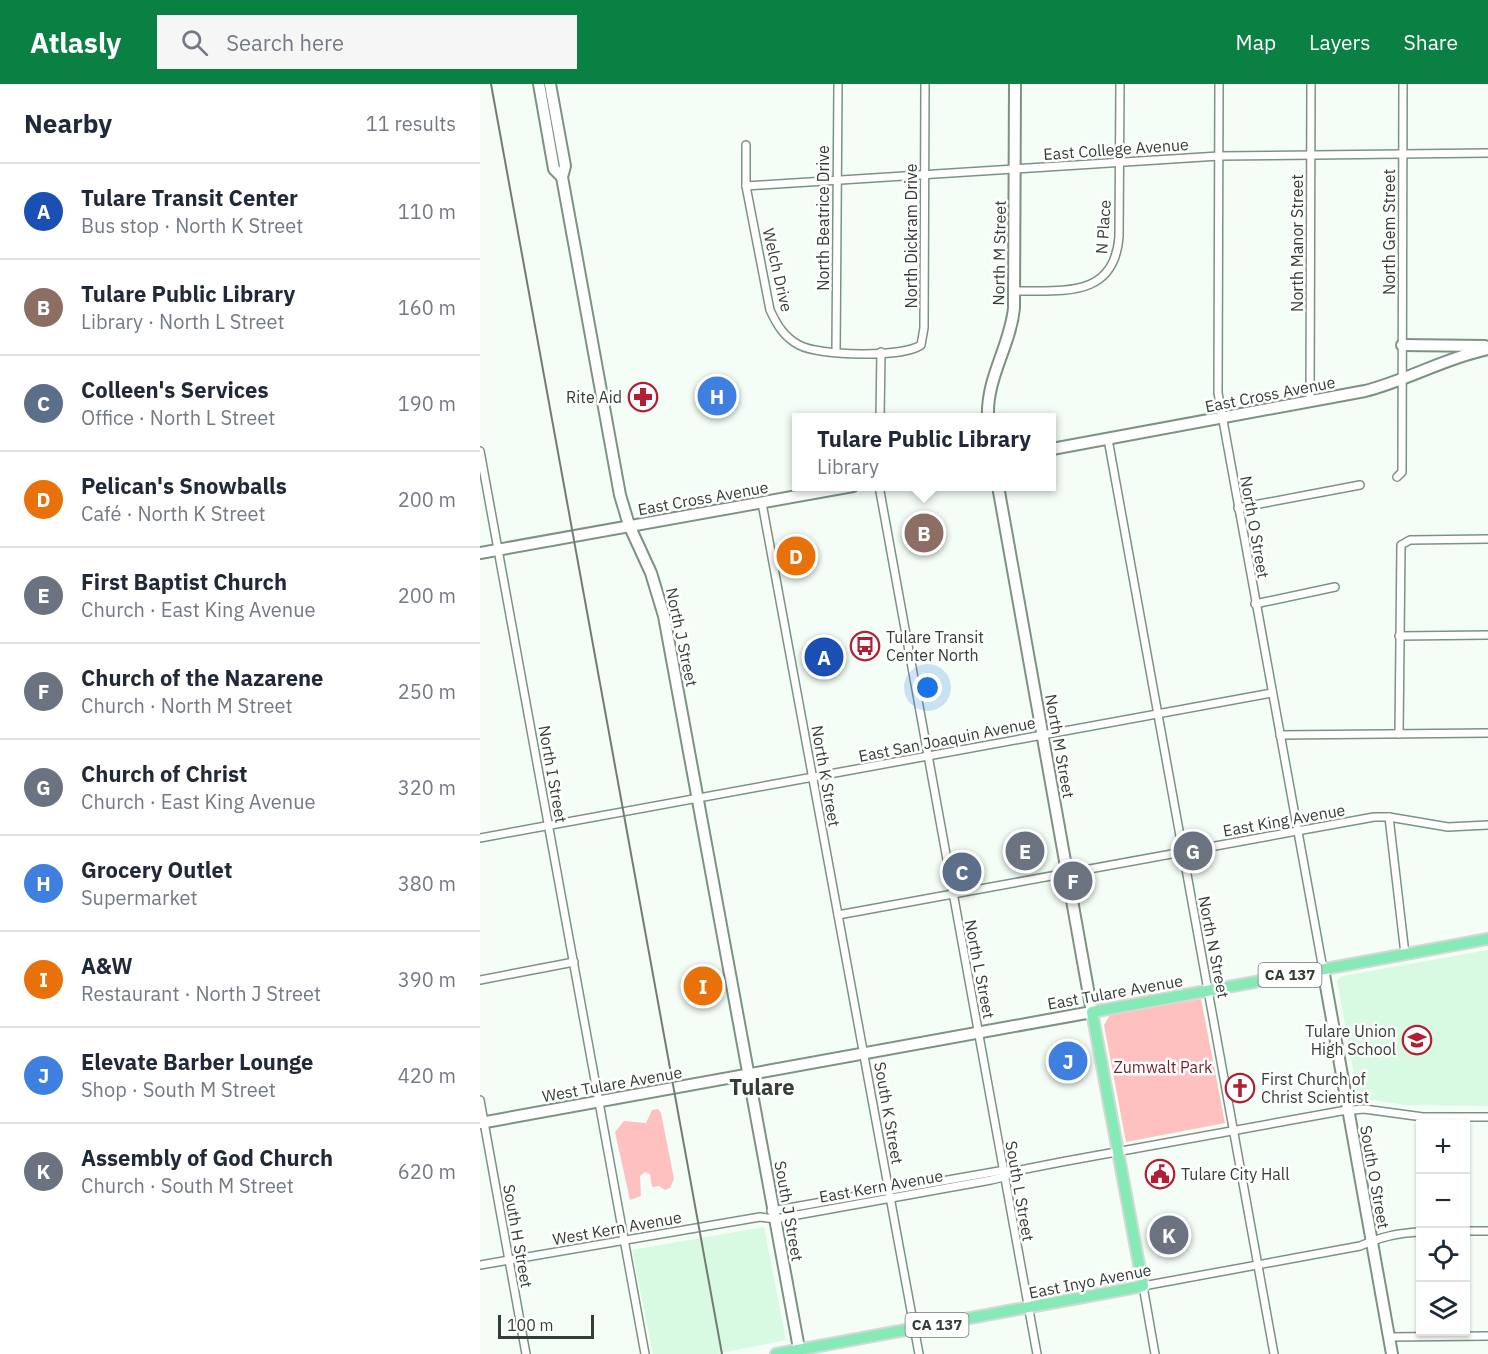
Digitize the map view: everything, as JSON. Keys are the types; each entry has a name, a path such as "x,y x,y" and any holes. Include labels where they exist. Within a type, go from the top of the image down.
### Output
{"main road":[{"name":"North J Street","path":"538,84 554,169 562,177"},
{"name":"North J Street","path":"550,84 565,166 562,177 612,456 629,525 651,573 664,616 748,1074"},
{"name":"North M Street","path":"988,413 992,379 1011,327 1015,291 1015,84"},
{"path":"1402,345 1488,348"},
{"name":"East Cross Avenue","path":"1056,448 1365,392 1401,380 1450,359 1488,348"},
{"name":"East Cross Avenue","path":"480,554 629,525 826,491"},
{"name":"North M Street","path":"999,491 1092,1012"},
{"name":"East Tulare Avenue","path":"748,1074 1488,939"},
{"name":"South O Street","path":"1323,969 1392,1354"},
{"path":"1092,1012 1143,1286"},
{"name":"West Tulare Avenue","path":"482,1122 748,1074"},
{"name":"South J Street","path":"748,1074 800,1352"},
{"name":"East Inyo Avenue","path":"800,1352 1143,1286"},
{"name":"CA 137","path":"776,1354 800,1352"}],"street":[{"name":"North Beatrice Drive","path":"836,352 838,84"},
{"name":"North Dickram Drive","path":"881,352 910,351 921,345 924,339 925,84"},
{"name":"N Place","path":"1015,291 1080,288 1108,273 1118,252 1120,84"},
{"name":"North O Street","path":"1219,84 1217,378 1222,419 1255,604 1323,969"},
{"name":"North Manor Street","path":"1310,402 1311,84"},
{"name":"North Gem Street","path":"1397,477 1402,472 1403,84"},
{"name":"Welch Drive","path":"746,145 746,186 770,310 779,328 801,346 836,352 881,352"},
{"name":"East College Avenue","path":"746,186 1218,156 1488,153"},
{"path":"880,413 881,352"},
{"name":"North N Street","path":"1108,439 1274,1354"},
{"name":"North I Street","path":"480,451 645,1354"},
{"path":"1238,508 1360,485"},
{"name":"North L Street","path":"880,491 978,1032"},
{"name":"North K Street","path":"762,503 864,1053"},
{"path":"1399,734 1400,548 1403,542 1488,539"},
{"path":"1255,604 1335,587"},
{"path":"1399,636 1488,635"},
{"name":"East San Joaquin Avenue","path":"480,838 1272,693"},
{"path":"1280,735 1488,733"},
{"path":"1389,817 1405,954"},
{"name":"East King Avenue","path":"838,915 1298,831 1389,817 1448,826 1488,825"},
{"path":"480,980 574,962"},
{"name":"South L Street","path":"978,1032 1006,1173 1036,1354"},
{"name":"South K Street","path":"864,1053 919,1354"},
{"name":"South H Street","path":"480,1100 482,1122 526,1354"},
{"name":"East Kern Avenue","path":"760,1217 1348,1110 1379,1110 1423,1117 1488,1117"},
{"name":"West Kern Avenue","path":"480,1265 760,1217"},
{"path":"1470,1231 1488,1231"},
{"name":"East Inyo Avenue","path":"1143,1286 1360,1246 1394,1233 1416,1232"},
{"path":"1143,1286 1155,1354"},
{"path":"1390,1337 1488,1336"}],"shaded area":[{"name":"Tulare Union High School","path":"1488,950 1488,1106 1406,1105 1358,1098 1337,980 1343,976"},
{"path":"764,1227 786,1340 716,1354 653,1354 632,1250"}],"green space":[{"name":"Zumwalt Park","path":"1201,999 1225,1123 1126,1142 1104,1025 1110,1015"},
{"path":"658,1109 661,1113 674,1179 670,1188 665,1190 659,1186 652,1187 650,1174 645,1172 640,1176 641,1196 630,1200 615,1132 624,1121 646,1123 652,1110"}],"railway":[{"path":"491,84 722,1354"}],"place":[{"name":"Grocery Outlet","path":"717,396"},
{"name":"Rite Aid","path":"643,397"},
{"name":"Tulare Public Library","path":"924,533"},
{"name":"Pelican's Snowballs","path":"796,556"},
{"name":"Tulare Transit Center North","path":"865,646"},
{"name":"Tulare Transit Center","path":"824,657"},
{"name":"First Baptist Church","path":"1025,851"},
{"name":"Church of Christ","path":"1193,851"},
{"name":"Colleen's Services","path":"962,872"},
{"name":"Church of the Nazarene","path":"1073,881"},
{"name":"A&W","path":"703,986"},
{"name":"Tulare Union High School","path":"1417,1040"},
{"name":"Elevate Barber Lounge","path":"1068,1061"},
{"name":"First Church of Christ Scientist","path":"1240,1088"},
{"name":"Tulare City Hall","path":"1160,1174"},
{"name":"Assembly of God Church","path":"1169,1235"}],"district":[{"name":"Tulare","path":"762,1087"}]}
